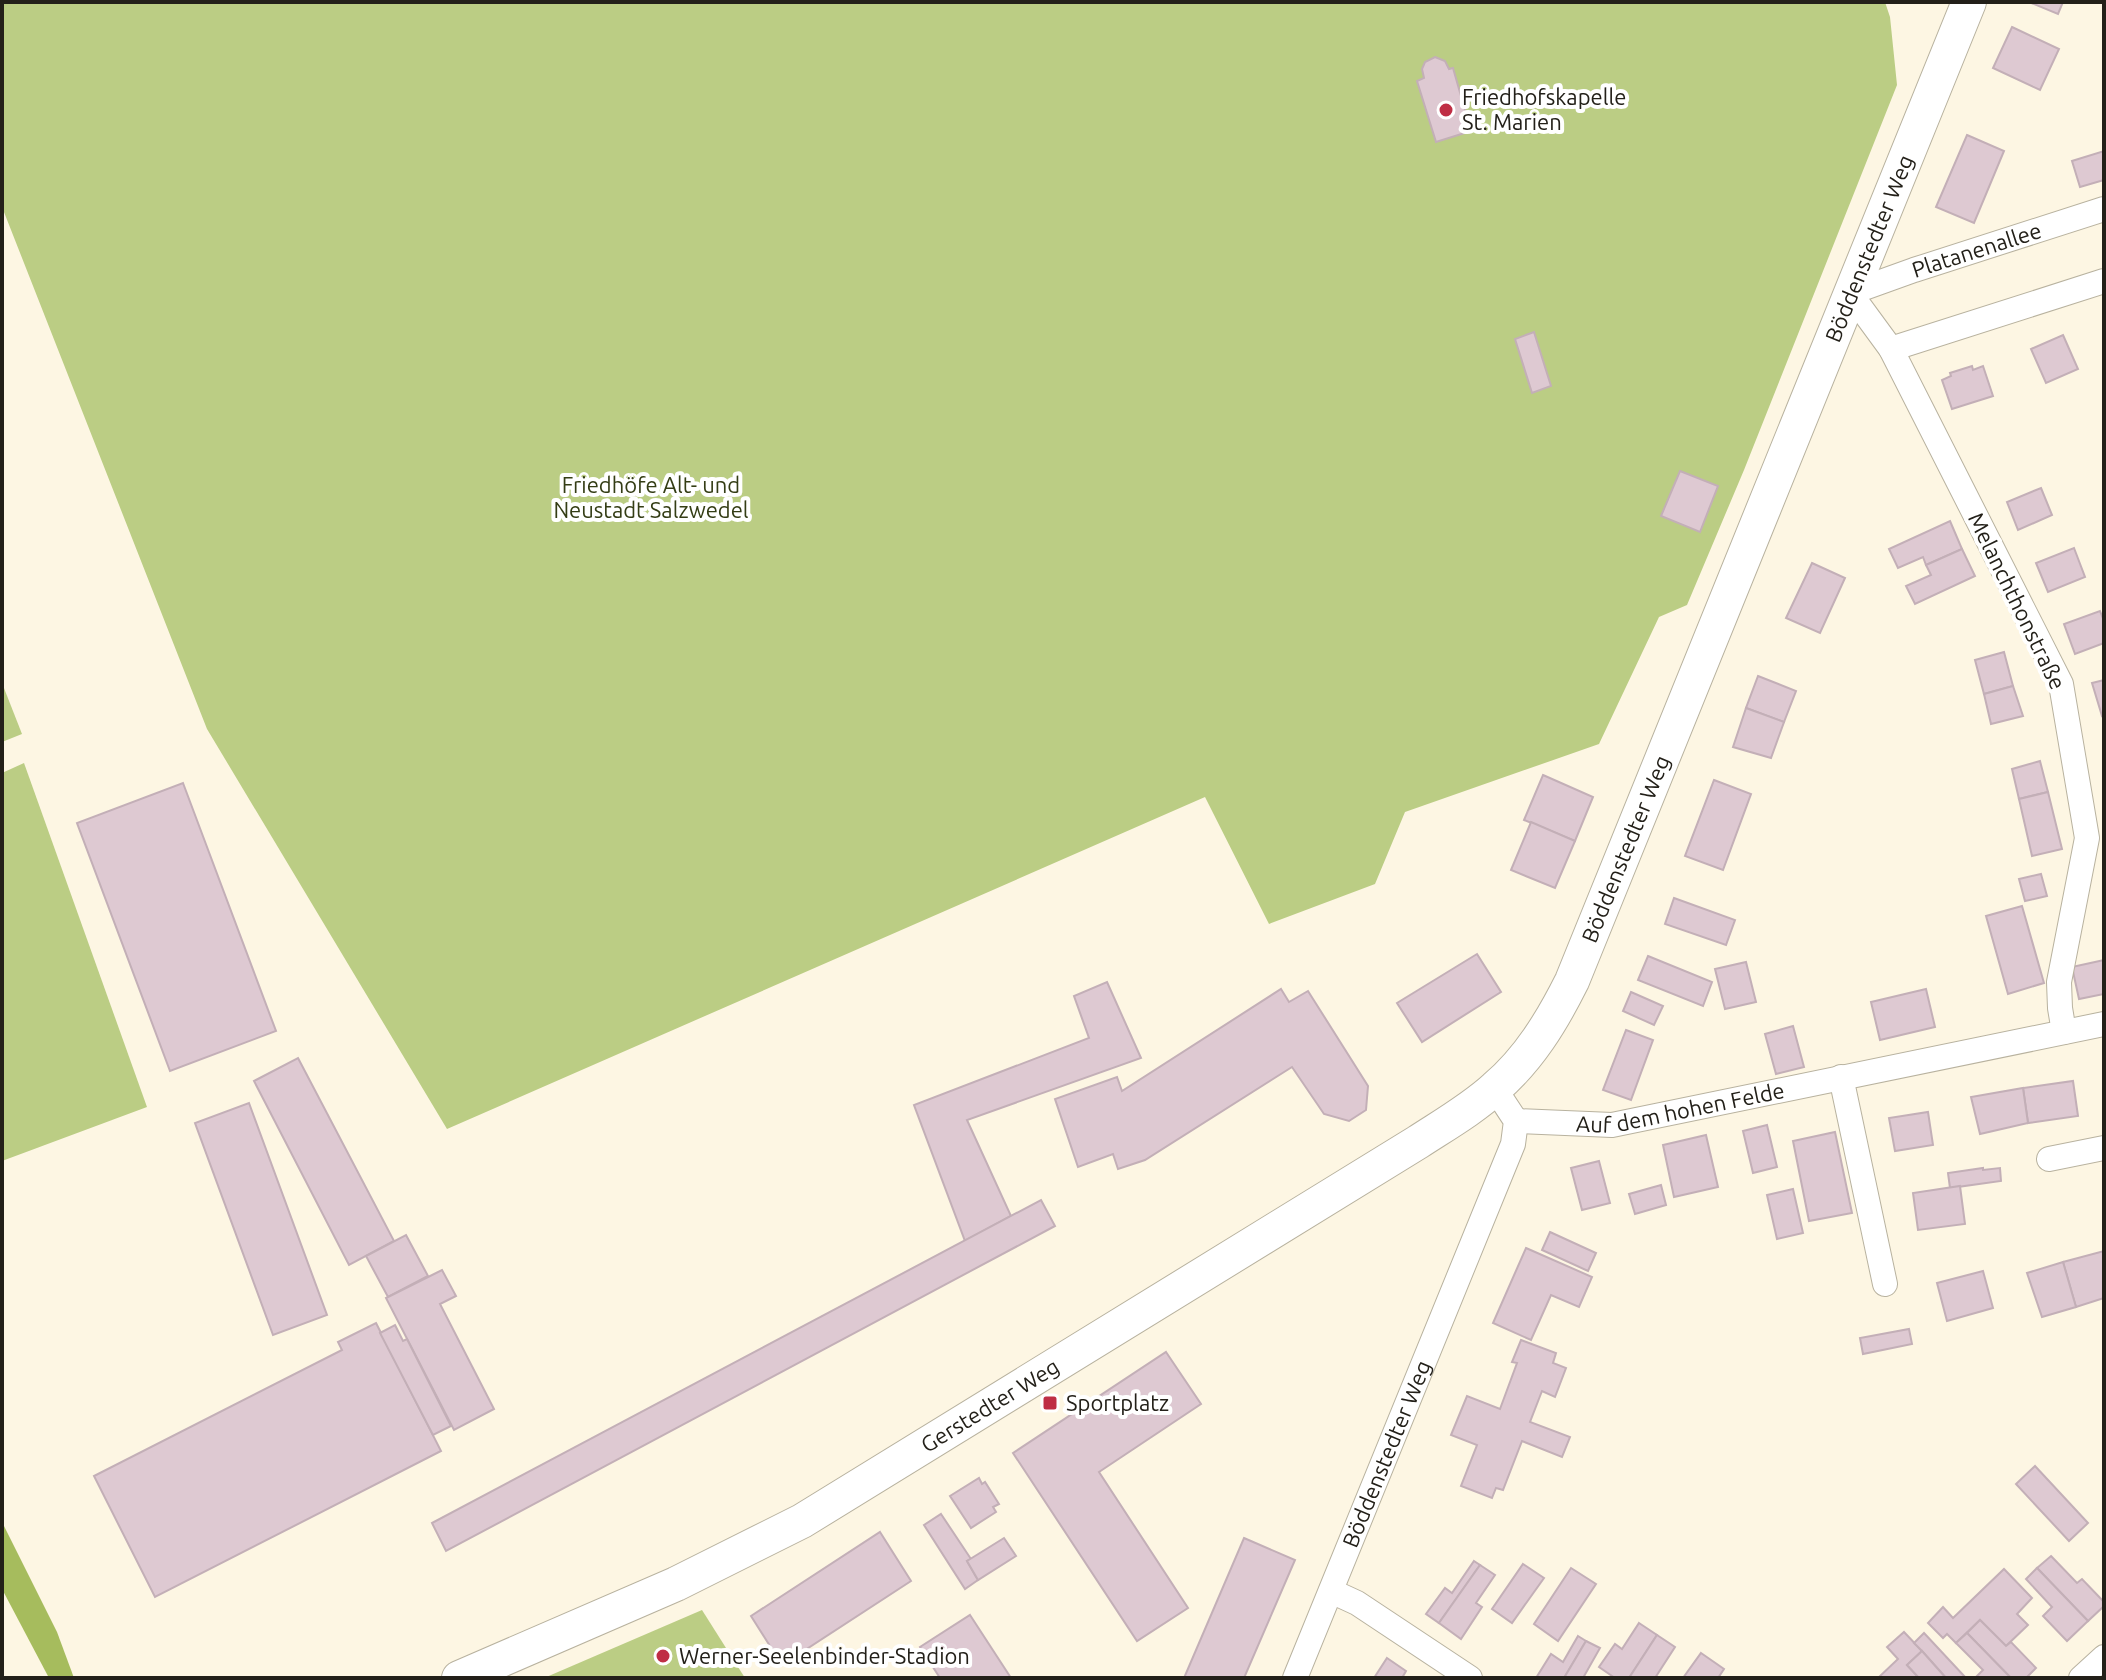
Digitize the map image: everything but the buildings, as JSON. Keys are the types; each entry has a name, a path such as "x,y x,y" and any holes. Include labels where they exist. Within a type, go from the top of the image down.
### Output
{"street":[{"name":"Böddenstedter Weg","path":"1495,1089 1538,1040 1572,981 1969,2"},
{"name":"Platanenallee","path":"1850,293 2104,209"},
{"path":"1891,349 2104,281"},
{"name":"Melanchthonstraße","path":"1850,293 1891,349 2061,684 2087,838 2059,982 2064,1032"},
{"name":"Auf dem hohen Felde","path":"1516,1121 1612,1125 2104,1024"},
{"path":"1841,1077 1885,1284"},
{"path":"1495,1089 1516,1121"},
{"name":"Gerstedter Weg","path":"459,1678 676,1584 802,1521 1378,1167 1495,1089"},
{"name":"Böddenstedter Weg","path":"1295,1678 1495,1190 1513,1144 1516,1121"},
{"path":"2049,1159 2104,1148"},
{"path":"1331,1591 1357,1603 1470,1678"},
{"path":"2081,1678 2104,1657"}],"green space":[{"name":"Friedhöfe Alt- und Neustadt Salzwedel","path":"2,2 1885,2 1890,17 1897,85 1687,605 1659,617 1599,744 1405,812 1375,884 1269,924 1205,797 447,1129 207,729 2,207"},
{"path":"2,683 22,734 2,742"},
{"path":"24,763 147,1107 2,1161 2,773"},
{"path":"2,1522 57,1632 74,1678 49,1678 2,1589"},
{"name":"Werner-Seelenbinder-Stadion","path":"702,1610 745,1678 544,1678"}],"place":[{"name":"Friedhofskapelle St. Marien","path":"1446,110"},
{"name":"Sportplatz","path":"1050,1403"},
{"name":"Werner-Seelenbinder-Stadion","path":"663,1656"}]}
